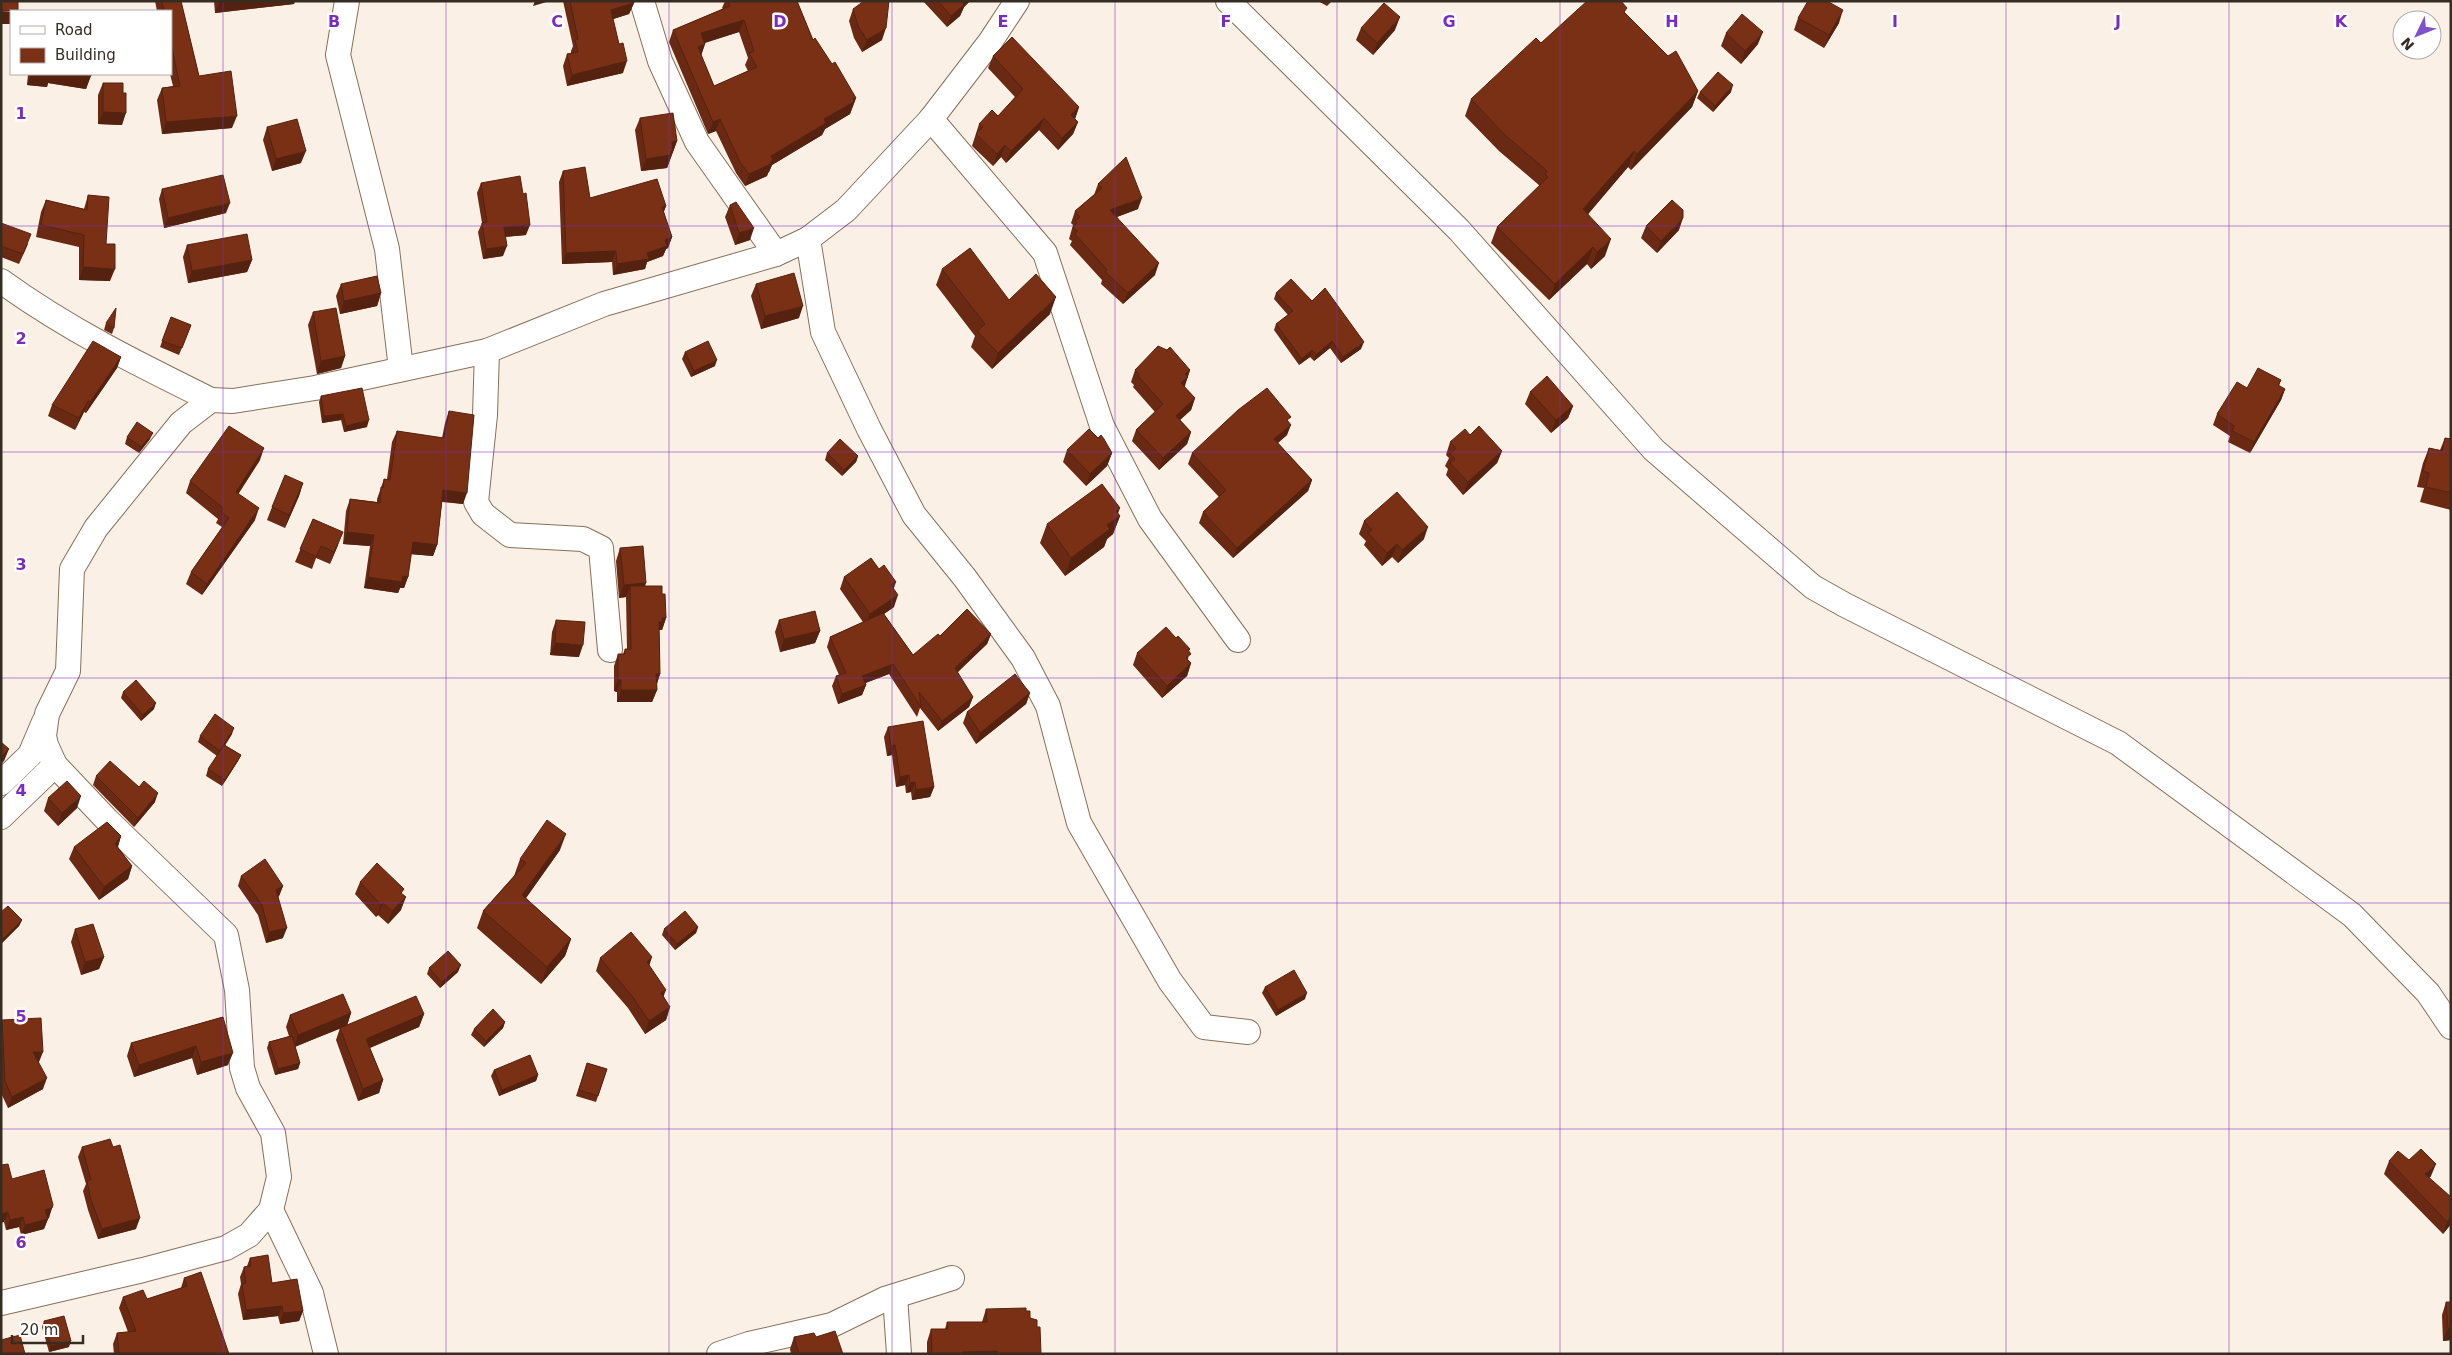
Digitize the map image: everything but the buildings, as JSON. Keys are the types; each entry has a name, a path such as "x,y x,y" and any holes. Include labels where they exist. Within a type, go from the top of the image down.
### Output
{"street":[{"path":"347,1 338,55 387,249 401,369"},
{"path":"642,1 660,61 697,142 776,254"},
{"path":"1,281 38,308 110,350 211,400 233,401 315,388 487,351 604,304 776,254 808,239 846,210 931,119 990,42 1017,1"},
{"path":"1228,1 1459,230 1654,450 1813,587 1854,610 2118,744 2352,916 2428,993 2451,1027"},
{"path":"931,119 1045,254 1102,426 1150,519 1238,640"},
{"path":"808,239 824,332 860,412 914,515 965,578 1023,658 1048,706 1078,824 1170,981 1204,1027 1248,1032"},
{"path":"487,351 485,415 476,502 482,514 510,535 583,539 601,548 610,650"},
{"path":"1,783 30,755 68,671 72,569 96,528 181,422 211,400"},
{"path":"1,1302 143,1270 226,1248 249,1235 272,1210 279,1177 273,1133 248,1088 242,1068 237,990 226,935 107,820 55,765 44,736 47,714"},
{"path":"1,817 55,765"},
{"path":"272,1210 311,1293 326,1354"},
{"path":"719,1354 749,1344 832,1324 895,1296 952,1278"},
{"path":"895,1296 899,1354"}]}
